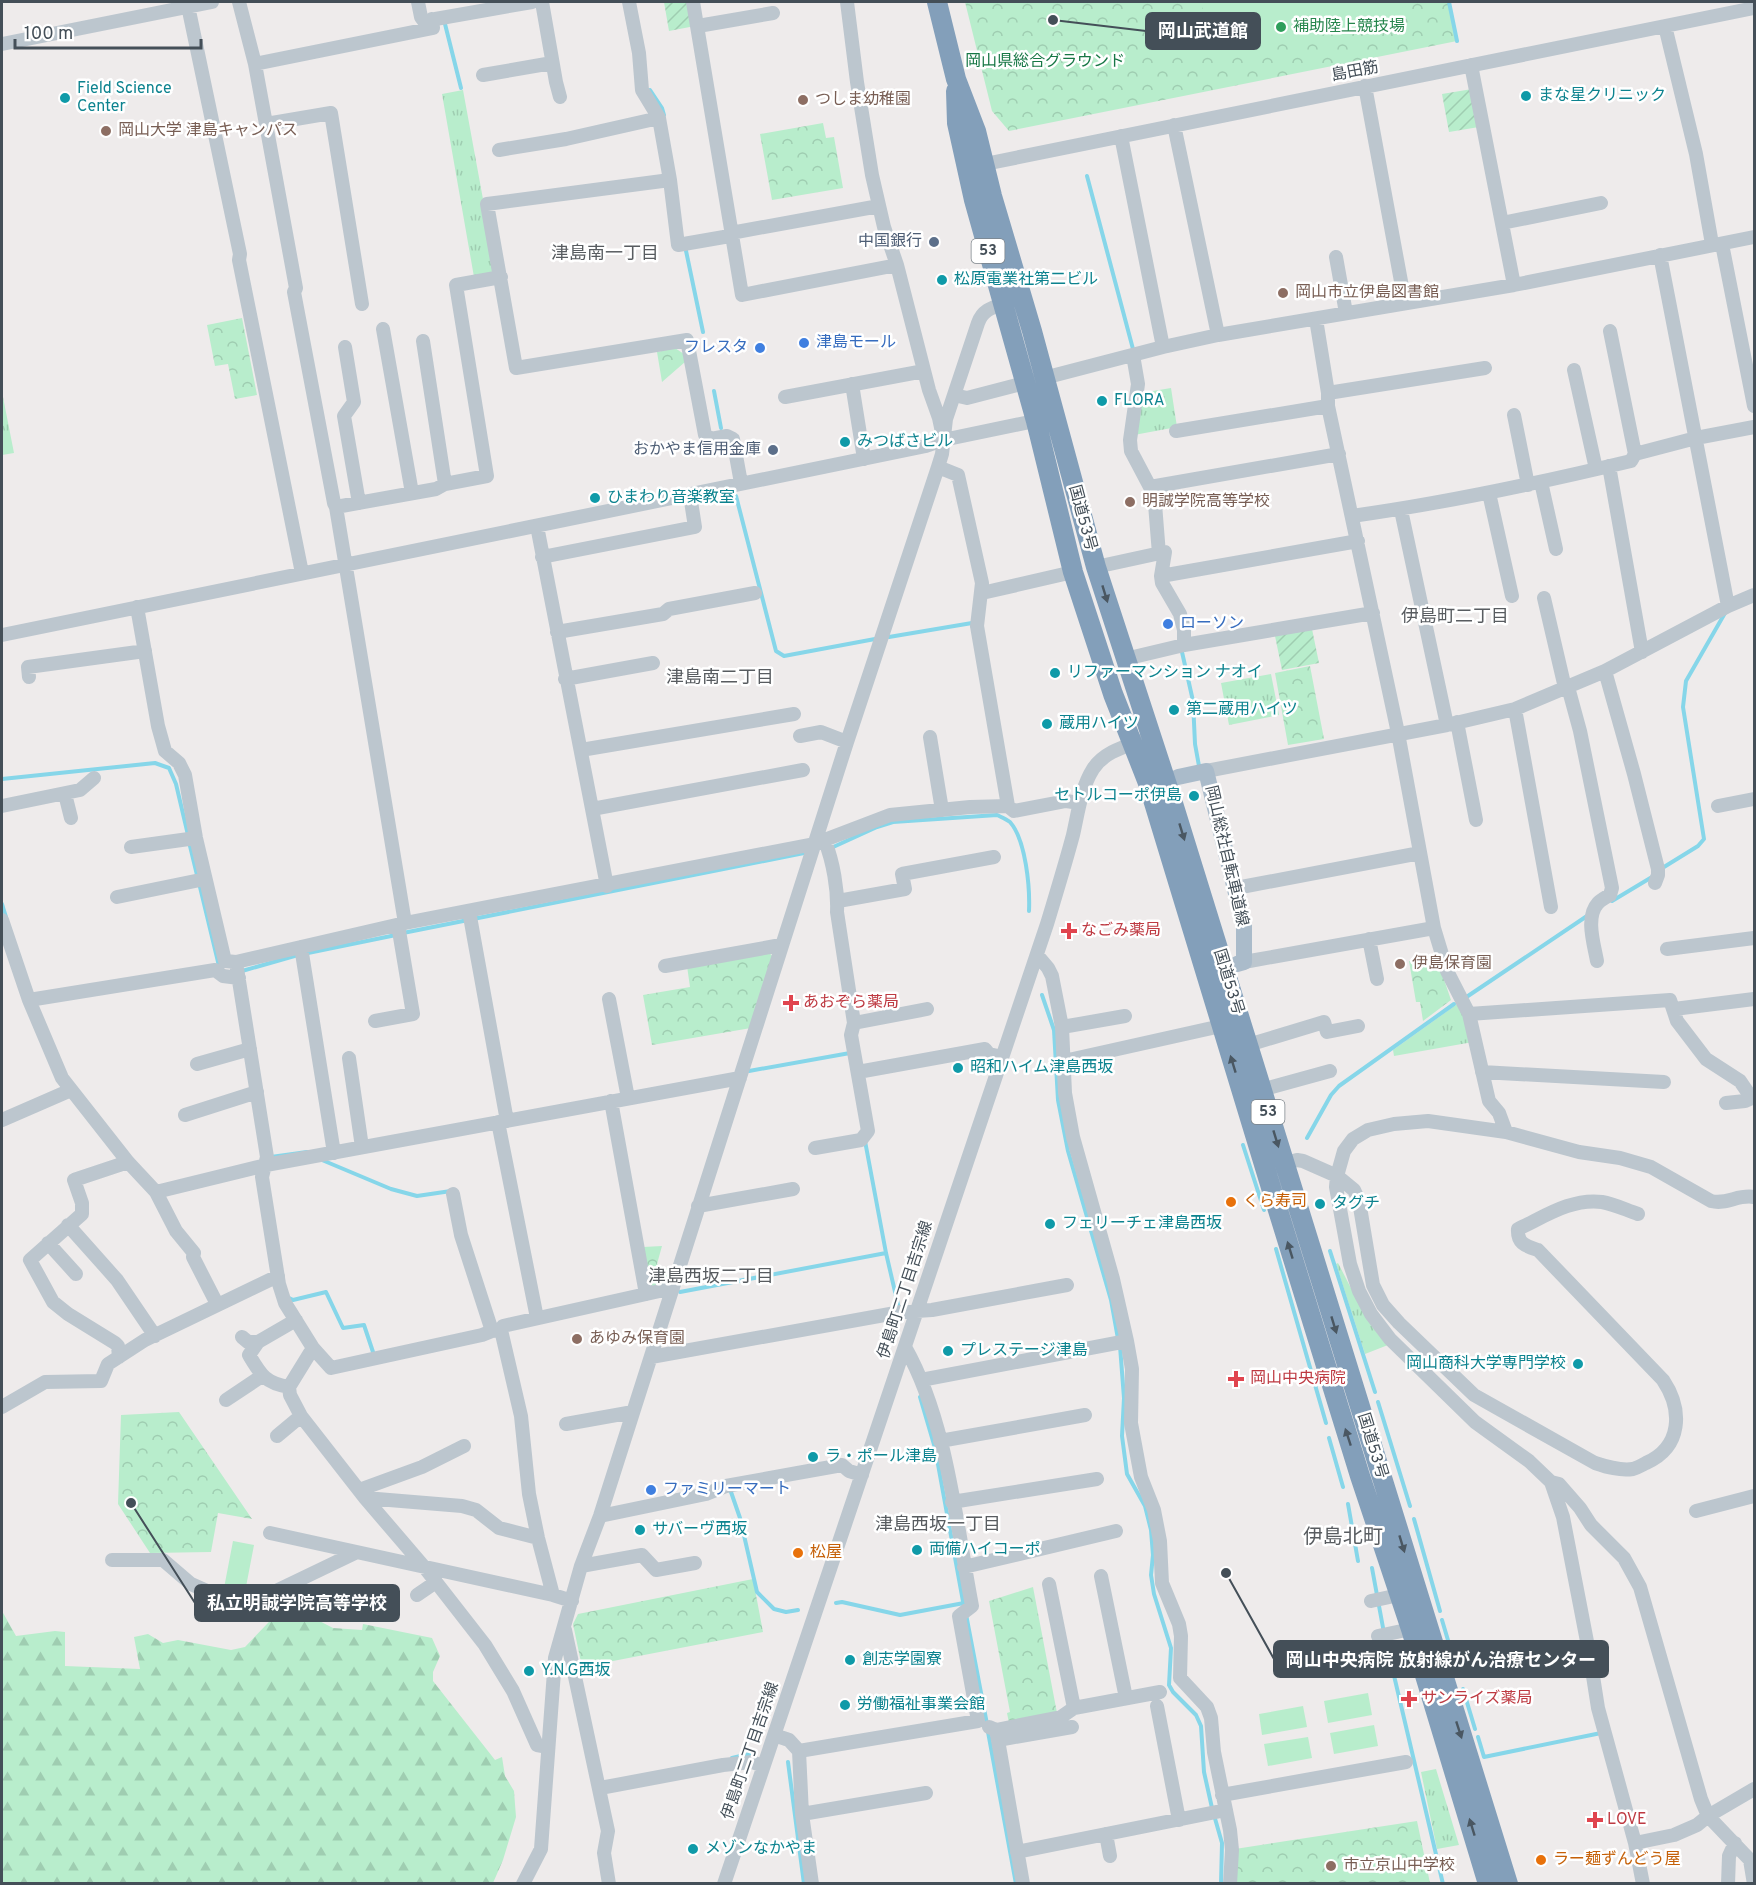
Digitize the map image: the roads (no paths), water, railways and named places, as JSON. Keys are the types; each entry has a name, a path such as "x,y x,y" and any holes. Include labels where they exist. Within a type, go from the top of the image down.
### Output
{"highway":[{"name":"国道53号","path":"937,2 956,79 976,131 985,164 1034,380 1125,659 1142,740"},
{"name":"国道53号","path":"956,79 957,123 976,208 1007,303"},
{"name":"53","path":"985,164 980,170 981,187 1007,303 1034,380"},
{"name":"国道53号","path":"1045,419 1073,572 1105,669 1164,780 1235,965 1248,1045 1261,1090 1274,1166"},
{"name":"53","path":"1045,419 1075,548 1103,643 1105,669"},
{"name":"国道53号","path":"1164,780 1205,975 1221,1026 1274,1166 1375,1490 1508,1884"},
{"name":"国道53号","path":"1375,1490 1381,1599 1411,1629 1488,1884"}],"main road":[{"name":"岡山総社自転車道線","path":"1164,780 1206,771 1244,926 1235,965"}],"street":[{"path":"2,44 212,2"},
{"path":"239,2 255,64 294,276 299,320 333,503 336,507 413,1014 375,1021"},
{"path":"418,2 424,21 528,2"},
{"path":"542,2 560,97"},
{"path":"629,2 639,53 642,90 659,118 678,245 879,206"},
{"path":"693,2 742,295 897,265"},
{"path":"847,2 872,175 924,371 939,418 943,440"},
{"path":"188,6 240,254 239,260 302,573"},
{"name":"島田筋","path":"985,164 1755,8"},
{"path":"698,26 773,13"},
{"path":"255,64 433,28 440,17"},
{"path":"1665,26 1755,406"},
{"path":"483,75 552,63"},
{"path":"1471,65 1514,285"},
{"path":"1365,86 1405,303"},
{"path":"266,124 331,113 362,304"},
{"path":"499,150 566,139 659,118"},
{"path":"1174,125 1218,335"},
{"path":"1120,136 1163,347"},
{"path":"964,155 972,162 985,164"},
{"path":"670,180 487,204 516,368 687,340 705,435 711,439 727,436 733,439 741,483"},
{"path":"1502,223 1601,203"},
{"path":"954,395 967,398 1218,335 1514,285 1755,237"},
{"path":"1660,255 1728,606"},
{"path":"1336,257 1346,313"},
{"path":"336,507 436,489 446,484 487,476 456,285 501,277"},
{"path":"523,1884 541,1850 555,1658 582,1566 651,1357 781,945 824,846 847,741 938,467 946,419 980,316 988,309 1007,303"},
{"path":"1316,319 1328,399 1398,733 1434,928 1447,971 1469,1014 1490,1101 1499,1113 1506,1132"},
{"path":"383,328 412,493"},
{"path":"1353,516 1401,510 1489,493 1631,461 1635,454 1610,331"},
{"path":"423,341 446,484"},
{"path":"345,347 354,402 344,416 359,503"},
{"path":"1133,355 1138,384 1130,440 1131,451 1150,487 1157,518 1159,554"},
{"path":"1176,431 1485,368"},
{"path":"1574,370 1603,468 1642,652"},
{"path":"785,397 924,371"},
{"path":"852,384 864,459"},
{"path":"1514,415 1556,549"},
{"path":"2,635 864,459 1045,419"},
{"path":"1635,454 1696,438 1755,427"},
{"path":"1150,487 1339,454"},
{"path":"938,467 958,475 982,583 977,626 1008,806 1014,811 1066,801 1080,803"},
{"path":"1489,493 1512,596"},
{"path":"542,556 695,527 690,495"},
{"path":"1401,510 1476,820"},
{"path":"537,526 556,633 607,885"},
{"path":"1161,576 1358,541"},
{"path":"1096,567 1165,552 1162,583 1180,614 1184,630 1184,645"},
{"path":"982,593 1073,572"},
{"path":"556,633 663,614 669,609 755,593"},
{"path":"1206,771 1452,724 1515,709 1605,671 1728,606 1755,595"},
{"path":"1544,598 1580,731 1611,888 1610,895 1598,903 1593,912 1592,925 1597,961"},
{"path":"137,607 158,726 165,751 179,763 185,775 196,838 225,961 236,962 301,947 471,917 607,885 824,846 868,822 890,815 1008,806"},
{"path":"1125,659 1184,645 1373,613"},
{"path":"29,676 28,667 79,665 145,651"},
{"path":"565,678 653,663"},
{"path":"1605,671 1658,869 1654,883"},
{"path":"1515,709 1551,907"},
{"path":"581,750 794,714"},
{"path":"800,736 820,732 847,741"},
{"path":"930,736 942,810"},
{"name":"伊島町二丁目吉宗線","path":"724,1884 1037,955 1064,871 1080,803 1093,768 1113,751 1142,740"},
{"path":"592,809 803,770"},
{"path":"2,806 80,790 94,778"},
{"path":"65,794 71,818"},
{"path":"1718,806 1755,799"},
{"path":"131,847 196,838"},
{"path":"815,1148 863,1137 868,1131 852,1035 854,1023 837,912 838,901 824,846"},
{"path":"1236,888 1420,853"},
{"path":"838,901 905,889 902,874 994,857"},
{"path":"117,897 205,879"},
{"path":"471,917 502,1121 537,1318"},
{"path":"2,920 7,951 62,1078 128,1162 156,1192 176,1231 194,1254 193,1257 218,1304"},
{"path":"1205,975 1235,965 1434,928"},
{"path":"1667,950 1755,938"},
{"path":"1369,939 1377,979"},
{"path":"665,966 781,945"},
{"path":"301,947 334,1153"},
{"path":"1037,955 1052,976 1062,1027 1065,1092 1073,1137 1113,1279 1120,1342 1132,1369 1131,1423 1141,1477 1154,1510 1160,1541 1162,1583 1179,1624 1180,1678 1209,1713 1232,1850 1230,1884"},
{"path":"236,962 267,1157 262,1177 278,1276 285,1303 314,1348 331,1368 482,1335 496,1331 503,1326 673,1288"},
{"path":"29,1000 215,970 223,976 239,978"},
{"path":"609,999 628,1098"},
{"path":"1674,1009 1755,999"},
{"path":"1469,1014 1670,1000 1677,1021 1706,1059 1740,1081 1753,1097 1745,1101 1726,1103"},
{"path":"854,1023 927,1009"},
{"path":"1062,1027 1125,1016"},
{"path":"1248,1045 1323,1022 1327,1032 1358,1026"},
{"path":"1064,1061 1221,1026"},
{"path":"858,1072 985,1048 989,1054 1002,1057"},
{"path":"197,1064 250,1049"},
{"path":"349,1058 362,1147"},
{"path":"1261,1090 1330,1071"},
{"path":"1482,1072 1665,1082"},
{"path":"156,1192 266,1165 740,1078"},
{"path":"2,1120 71,1090"},
{"path":"185,1115 257,1092"},
{"path":"611,1101 646,1294"},
{"path":"1643,1884 1635,1844 1598,1708 1563,1517 1551,1482 1529,1461 1475,1422 1390,1339 1371,1314 1359,1291 1350,1264 1336,1186 1337,1176 1344,1151 1353,1139 1368,1130 1394,1124 1428,1121 1506,1132 1580,1152 1620,1158 1651,1167 1711,1201 1720,1203 1741,1196 1755,1197"},
{"path":"1274,1166 1302,1161 1337,1176 1354,1190 1359,1201 1373,1285 1383,1305 1474,1395 1595,1463 1614,1469 1633,1469 1658,1458 1669,1444 1677,1425 1676,1408 1671,1392 1663,1380 1538,1250 1523,1245 1517,1238 1518,1229 1568,1205 1584,1201 1603,1202 1638,1214"},
{"path":"119,1357 118,1346 115,1343 53,1302 30,1260 84,1210 74,1180 128,1162"},
{"path":"698,1206 793,1189"},
{"path":"453,1194 461,1235 496,1331 521,1416 536,1538 553,1595"},
{"path":"68,1225 117,1280 155,1336"},
{"path":"48,1243 76,1274"},
{"path":"2,1407 45,1382 101,1381 108,1364 145,1340 278,1276"},
{"path":"651,1357 1067,1285"},
{"path":"289,1387 262,1376 249,1355 258,1342 296,1320"},
{"path":"242,1337 248,1342 258,1342"},
{"path":"921,1380 1120,1342"},
{"path":"905,1347 921,1380 940,1442 972,1606 959,1616 989,1728 1023,1884"},
{"path":"314,1348 289,1387 290,1395 301,1416 485,1645 513,1691 537,1745 548,1747"},
{"path":"225,1400 262,1376"},
{"path":"566,1424 633,1412"},
{"path":"940,1442 1085,1415"},
{"path":"277,1436 301,1416"},
{"path":"362,1494 464,1446"},
{"path":"600,1516 706,1494 726,1486 842,1465 849,1471 862,1475"},
{"path":"952,1502 1097,1479"},
{"path":"1551,1482 1558,1484 1580,1508 1591,1525 1624,1558 1640,1587 1672,1705 1701,1799 1708,1816 1750,1860 1754,1884"},
{"path":"362,1494 462,1506 476,1510 499,1528 536,1538"},
{"path":"1695,1510 1755,1496"},
{"path":"964,1568 1116,1531"},
{"path":"270,1533 572,1601"},
{"path":"112,1560 163,1560 200,1589 272,1603 278,1590 355,1553"},
{"path":"582,1566 642,1555 656,1570 695,1563"},
{"path":"1101,1576 1126,1698"},
{"path":"417,1595 436,1582"},
{"path":"1050,1584 1074,1708"},
{"path":"564,1626 608,1831 604,1853 609,1884"},
{"path":"1383,1635 1411,1629"},
{"path":"799,1751 1061,1718 1074,1708 1160,1692"},
{"path":"1157,1706 1179,1820"},
{"path":"989,1728 1072,1727"},
{"path":"774,1736 789,1740 799,1751 802,1814 812,1884"},
{"path":"600,1788 723,1765 752,1762 763,1766"},
{"path":"1222,1796 1406,1762"},
{"path":"1635,1844 1697,1826 1708,1816 1755,1789"},
{"path":"802,1814 926,1793"},
{"path":"1017,1852 1224,1810"},
{"path":"1106,1834 1110,1856"},
{"path":"1728,1884 1728,1856 1735,1843"}],"waterway":[{"path":"1449,2 1457,41"},
{"path":"444,20 461,88"},
{"path":"650,90 664,115"},
{"path":"1087,176 1133,349"},
{"path":"685,246 703,332"},
{"path":"714,391 721,428"},
{"path":"736,496 776,651 784,656 875,639"},
{"path":"1664,867 1698,846 1704,839 1683,707 1686,681 1725,613"},
{"path":"889,637 972,623 972,626"},
{"path":"1182,652 1193,701 1195,744 1199,766"},
{"path":"2,779 155,763 169,768 176,784 188,835"},
{"path":"831,848 893,822 997,815 1010,822 1020,840 1028,877 1029,911"},
{"path":"190,846 197,875"},
{"path":"403,933 804,853"},
{"path":"1612,901 1652,877"},
{"path":"200,887 219,966"},
{"path":"2,904 6,917"},
{"path":"1465,998 1587,916"},
{"path":"308,953 396,935"},
{"path":"242,971 298,955"},
{"path":"1042,995 1054,1030 1058,1100 1068,1151 1111,1300 1118,1339"},
{"path":"1307,1138 1331,1095 1339,1086 1454,1004"},
{"path":"749,1071 850,1053"},
{"path":"865,1141 899,1309"},
{"path":"1243,1145 1264,1210"},
{"path":"271,1157 307,1152"},
{"path":"322,1160 391,1189 417,1196 451,1191"},
{"path":"1276,1249 1326,1423"},
{"path":"1330,1251 1375,1392"},
{"path":"680,1292 886,1253"},
{"path":"289,1298 293,1300 326,1292 343,1328 364,1325 374,1355"},
{"path":"1120,1346 1124,1398 1122,1436 1127,1474 1145,1506 1151,1530 1153,1555 1151,1575 1154,1594 1171,1648 1169,1685 1196,1715 1201,1726 1204,1772 1212,1808"},
{"path":"920,1397 935,1448 964,1607"},
{"path":"1378,1402 1410,1506"},
{"path":"1329,1438 1343,1487"},
{"path":"731,1492 740,1518 757,1592 774,1609 786,1612 798,1610"},
{"path":"1348,1504 1358,1561"},
{"path":"1414,1519 1440,1611"},
{"path":"1372,1568 1384,1633 1443,1884"},
{"path":"836,1603 842,1602 900,1615 964,1603"},
{"path":"966,1614 987,1724"},
{"path":"1442,1620 1458,1674"},
{"path":"1463,1689 1475,1729"},
{"path":"988,1732 1016,1884"},
{"path":"1478,1737 1484,1757 1601,1733"},
{"path":"732,1758 749,1754"},
{"path":"788,1762 804,1884"},
{"path":"1214,1815 1222,1843 1221,1884"}],"place":[{"name":"岡山武道館","path":"1053,20"},
{"name":"補助陸上競技場","path":"1281,27"},
{"name":"まな星クリニック","path":"1526,96"},
{"name":"Field Science Center","path":"65,98"},
{"name":"つしま幼稚園","path":"803,100"},
{"name":"岡山大学 津島キャンパス","path":"106,131"},
{"name":"中国銀行","path":"934,242"},
{"name":"松原電業社第二ビル","path":"942,280"},
{"name":"岡山市立伊島図書館","path":"1283,293"},
{"name":"津島モール","path":"804,343"},
{"name":"フレスタ","path":"760,348"},
{"name":"FLORA","path":"1102,401"},
{"name":"みつばさビル","path":"845,442"},
{"name":"おかやま信用金庫","path":"773,450"},
{"name":"ひまわり音楽教室","path":"595,498"},
{"name":"明誠学院高等学校","path":"1130,502"},
{"name":"ローソン","path":"1168,624"},
{"name":"リファーマンション ナオイ","path":"1055,673"},
{"name":"第二蔵用ハイツ","path":"1174,710"},
{"name":"蔵用ハイツ","path":"1047,724"},
{"name":"セトルコーポ伊島","path":"1194,796"},
{"name":"なごみ薬局","path":"1069,931"},
{"name":"伊島保育園","path":"1400,964"},
{"name":"あおぞら薬局","path":"791,1003"},
{"name":"昭和ハイム津島西坂","path":"958,1068"},
{"name":"くら寿司","path":"1231,1202"},
{"name":"タグチ","path":"1320,1204"},
{"name":"フェリーチェ津島西坂","path":"1050,1224"},
{"name":"あゆみ保育園","path":"577,1339"},
{"name":"プレステージ津島","path":"948,1351"},
{"name":"岡山商科大学専門学校","path":"1578,1364"},
{"name":"岡山中央病院","path":"1236,1379"},
{"name":"ラ・ポール津島","path":"813,1457"},
{"name":"ファミリーマート","path":"651,1490"},
{"name":"私立明誠学院高等学校","path":"131,1503"},
{"name":"サバーヴ西坂","path":"640,1530"},
{"name":"両備ハイコーポ","path":"917,1550"},
{"name":"松屋","path":"798,1553"},
{"name":"岡山中央病院 放射線がん治療センター","path":"1226,1573"},
{"name":"創志学園寮","path":"850,1660"},
{"name":"Y.N.G西坂","path":"529,1671"},
{"name":"サンライズ薬局","path":"1409,1699"},
{"name":"労働福祉事業会館","path":"845,1705"},
{"name":"LOVE","path":"1595,1820"},
{"name":"メゾンなかやま","path":"693,1849"},
{"name":"ラー麺ずんどう屋","path":"1541,1860"},
{"name":"市立京山中学校","path":"1331,1866"}],"district":[{"name":"津島南一丁目","path":"605,254"},
{"name":"伊島町二丁目","path":"1455,617"},
{"name":"津島南二丁目","path":"720,678"},
{"name":"津島西坂二丁目","path":"711,1277"},
{"name":"津島西坂一丁目","path":"938,1525"},
{"name":"伊島北町","path":"1343,1538"}],"park label":[{"name":"岡山県総合グラウンド","path":"1045,62"}]}
